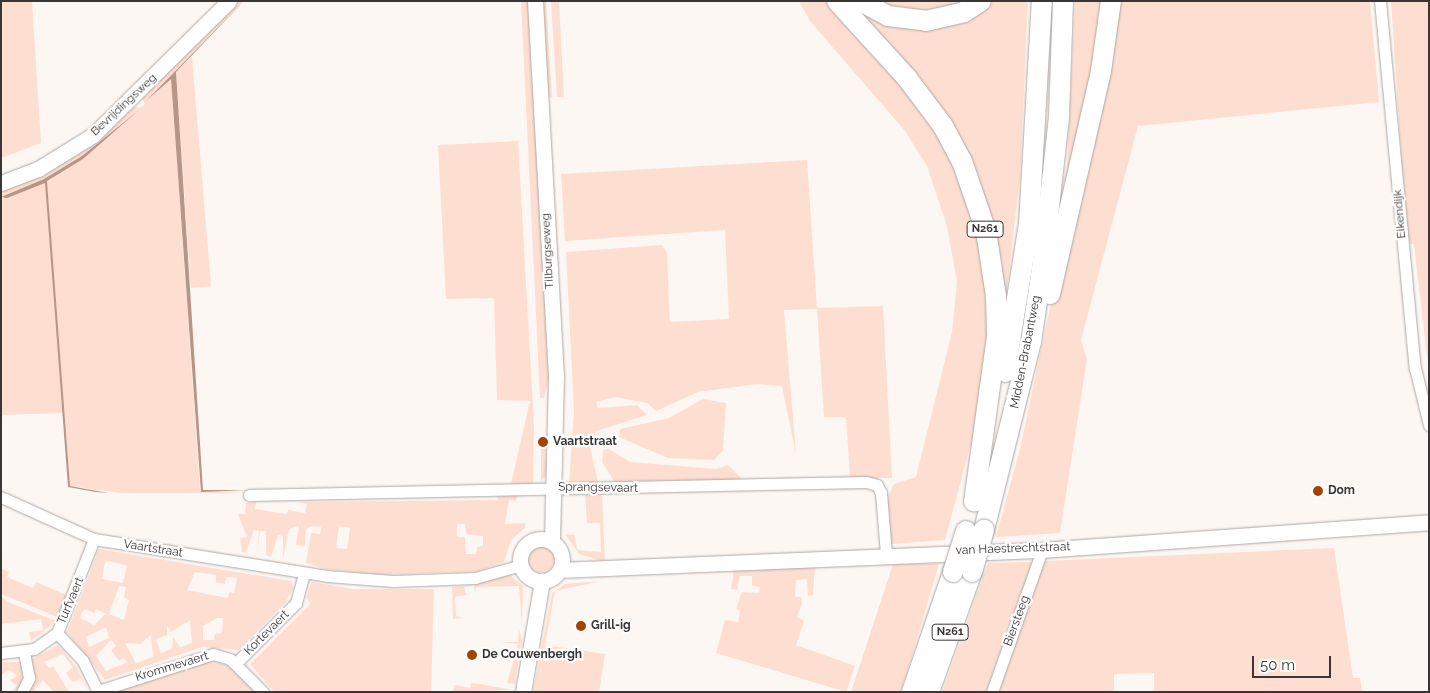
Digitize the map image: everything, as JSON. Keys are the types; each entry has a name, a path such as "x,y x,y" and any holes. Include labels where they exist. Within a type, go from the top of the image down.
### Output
{"highway":[{"name":"N261","path":"837,1 907,78 942,126 962,161 986,231 997,328 974,502"},
{"path":"860,1 888,16 926,21 964,12 981,1"},
{"name":"Midden-Brabantweg","path":"975,530 974,502 1010,346 1029,224 1042,1"},
{"name":"Midden-Brabantweg","path":"929,692 962,572 1030,342 1054,171 1063,1"},
{"name":"N261","path":"1030,342 1046,311 1062,245 1101,71 1111,1"},
{"name":"Midden-Brabantweg","path":"912,692 962,572"}],"street":[{"name":"Bevrijdingsweg","path":"1,183 38,168 93,135 229,1"},
{"name":"Tilburgseweg","path":"535,1 556,376 546,540"},
{"name":"Eikendijk","path":"1380,1 1415,368 1429,426"},
{"name":"Sprangsevaart","path":"248,495 550,494 866,482 877,485 881,493 886,554"},
{"name":"Vaartstraat","path":"1,496 94,539 304,573 403,581 475,578 521,566"},
{"name":"van Haestrechtstraat","path":"562,564 596,569 886,554 1042,550 1429,522"},
{"name":"Turfvaert","path":"1,654 24,652 57,633 94,539"},
{"path":"546,540 562,564 538,580 521,566 524,548 546,540"},
{"name":"Biersteeg","path":"992,692 1042,550"},
{"name":"Kortevaert","path":"236,663 296,603 304,573"},
{"path":"523,692 538,580"},
{"path":"57,633 82,661 98,691"},
{"path":"22,692 29,678 24,652"},
{"name":"Krommevaert","path":"98,691 205,655 223,656 236,663 263,692"}],"shaded area":[{"path":"1,1 32,1 41,143 1,158"},
{"path":"238,1 244,1 146,102 171,78 200,491 248,493 120,493 70,486 47,181 83,159 139,110 82,156 44,179 1,197 1,189 94,141 134,106 140,108 145,104 142,98"},
{"path":"244,1 176,72 203,490 249,490 201,492 171,79 146,101"},
{"path":"521,1 529,1 550,373 544,398 540,398"},
{"path":"540,1 546,1 552,98 546,93"},
{"path":"551,1 559,1 564,97 557,97"},
{"path":"799,1 833,1 902,78 965,182 992,296 989,376 945,540 891,544 887,499 894,484 916,477 952,332 957,282 947,226 927,166 905,131 810,21"},
{"path":"854,1 886,20 988,1 1028,1 1020,177 1003,323 969,170 857,19"},
{"path":"870,1 973,1 917,16"},
{"path":"1075,1 1108,1 1060,232 1067,164"},
{"path":"1115,1 1370,1 1379,102 1138,126 1081,340 1087,359 1060,533 996,537 1020,449"},
{"path":"1391,1 1429,1 1429,374 1414,244 1407,244"},
{"path":"192,57 211,286 191,288 176,72"},
{"path":"139,110 83,159 47,181 70,486 108,493 96,492 68,487 45,183 7,198 1,197 44,179 82,156"},
{"path":"518,141 534,425 533,484 511,484 530,401 497,400 494,298 446,299 438,145"},
{"path":"807,160 817,308 883,306 892,478 850,478 846,417 824,417 817,309 784,310 796,455 782,386 757,384 698,392 656,411 647,403 616,397 596,402 598,408 637,405 647,415 596,431 590,447 598,483 569,485 574,411 566,252 662,245 667,253 670,322 729,319 725,230 565,241 561,174"},
{"path":"45,182 63,413 1,415 1,199"},
{"path":"703,399 726,403 723,450 714,460 668,458 619,437 620,429 669,418"},
{"path":"541,445 545,445 547,474 541,482"},
{"path":"609,449 630,462 717,469 728,465 743,480 615,483 602,462 603,450"},
{"path":"498,490 518,491 516,501 509,500 505,524 526,523 525,528 511,540 504,562 479,571 384,575 326,569 306,563 311,533 320,534 321,527 313,526 306,529 305,546 296,545 299,526 289,529 283,558 283,536 278,535 271,557 266,555 266,531 260,531 257,554 259,531 254,530 246,552 242,552 240,538 247,537 238,514 245,514 246,503 256,502 255,509 287,514 288,510 305,513 307,504 298,502 498,500","holes":["457,524 465,524 466,534 483,536 483,546 477,547 476,554 466,554 465,537 457,537","339,526 350,528 347,549 336,548"]},
{"path":"602,494 605,562 579,554 565,534 575,535 577,550 601,552 600,523 587,523 585,495"},
{"path":"541,546 550,550 554,559 550,568 541,572 532,568 528,559 532,550"},
{"path":"1334,548 1353,678 1360,678 1362,692 1154,692 1154,673 1114,674 1114,692 997,692 1044,561"},
{"path":"99,549 291,581 293,588 286,602 239,650 202,647 105,680 67,632","holes":["110,561 127,566 123,583 102,579 105,562","195,572 216,575 216,582 225,584 226,577 237,578 234,593 229,592 228,598 187,590","119,586 126,587 124,597 129,600 124,620 109,614","84,609 94,613 96,609 106,614 94,625 80,618","217,618 223,618 222,633 215,634 214,640 203,640 203,626","190,620 192,643 180,647 173,637 172,649 161,653 156,639 167,635 167,625 171,632","106,627 109,638 89,647 86,637","151,635 153,657 136,663 125,643 140,644","111,640 116,646 111,650 119,661 124,658 127,662 106,671 96,656"]},
{"path":"1032,562 986,692 942,692 988,563"},
{"path":"893,564 939,564 906,676 900,692 851,692"},
{"path":"815,565 813,595 808,596 807,579 796,580 795,597 801,597 802,604 797,617 804,621 796,645 855,666 846,692 716,653 725,620 738,622 740,611 736,609 742,592 759,593 760,587 752,586 752,576 740,576 737,590 731,589 734,570"},
{"path":"1,568 9,572 7,577 33,588 36,582 66,595 57,617 1,594"},
{"path":"509,574 523,586 522,627 519,586 476,587 475,595 474,582"},
{"path":"601,581 555,591 545,645 605,654 599,692 533,692 552,593 565,584"},
{"path":"312,582 353,589 434,589 431,692 274,692 250,664 310,604 306,597"},
{"path":"464,586 466,595 455,597 456,616 464,618 453,619 452,587"},
{"path":"1,596 8,602 56,621 31,641 29,632 43,630 41,619 1,624"},
{"path":"519,629 522,640 515,684 507,683 518,644 501,642 518,642"},
{"path":"58,645 76,666 89,692 81,679 72,682 66,673 73,667 63,654 44,662 49,668 53,666 69,692 53,691 43,680 33,692 27,692 30,660"},
{"path":"205,660 234,667 255,692 115,692"},
{"path":"1,662 22,662 24,680 16,692 12,692 17,686 10,680 18,676 9,670 1,675"},
{"path":"471,683 513,690 453,692 454,685 470,688"}],"place":[{"name":"Vaartstraat","path":"543,442"},
{"name":"Dom","path":"1318,491"},
{"name":"Grill-ig","path":"581,626"},
{"name":"De Couwenbergh","path":"472,655"}]}
